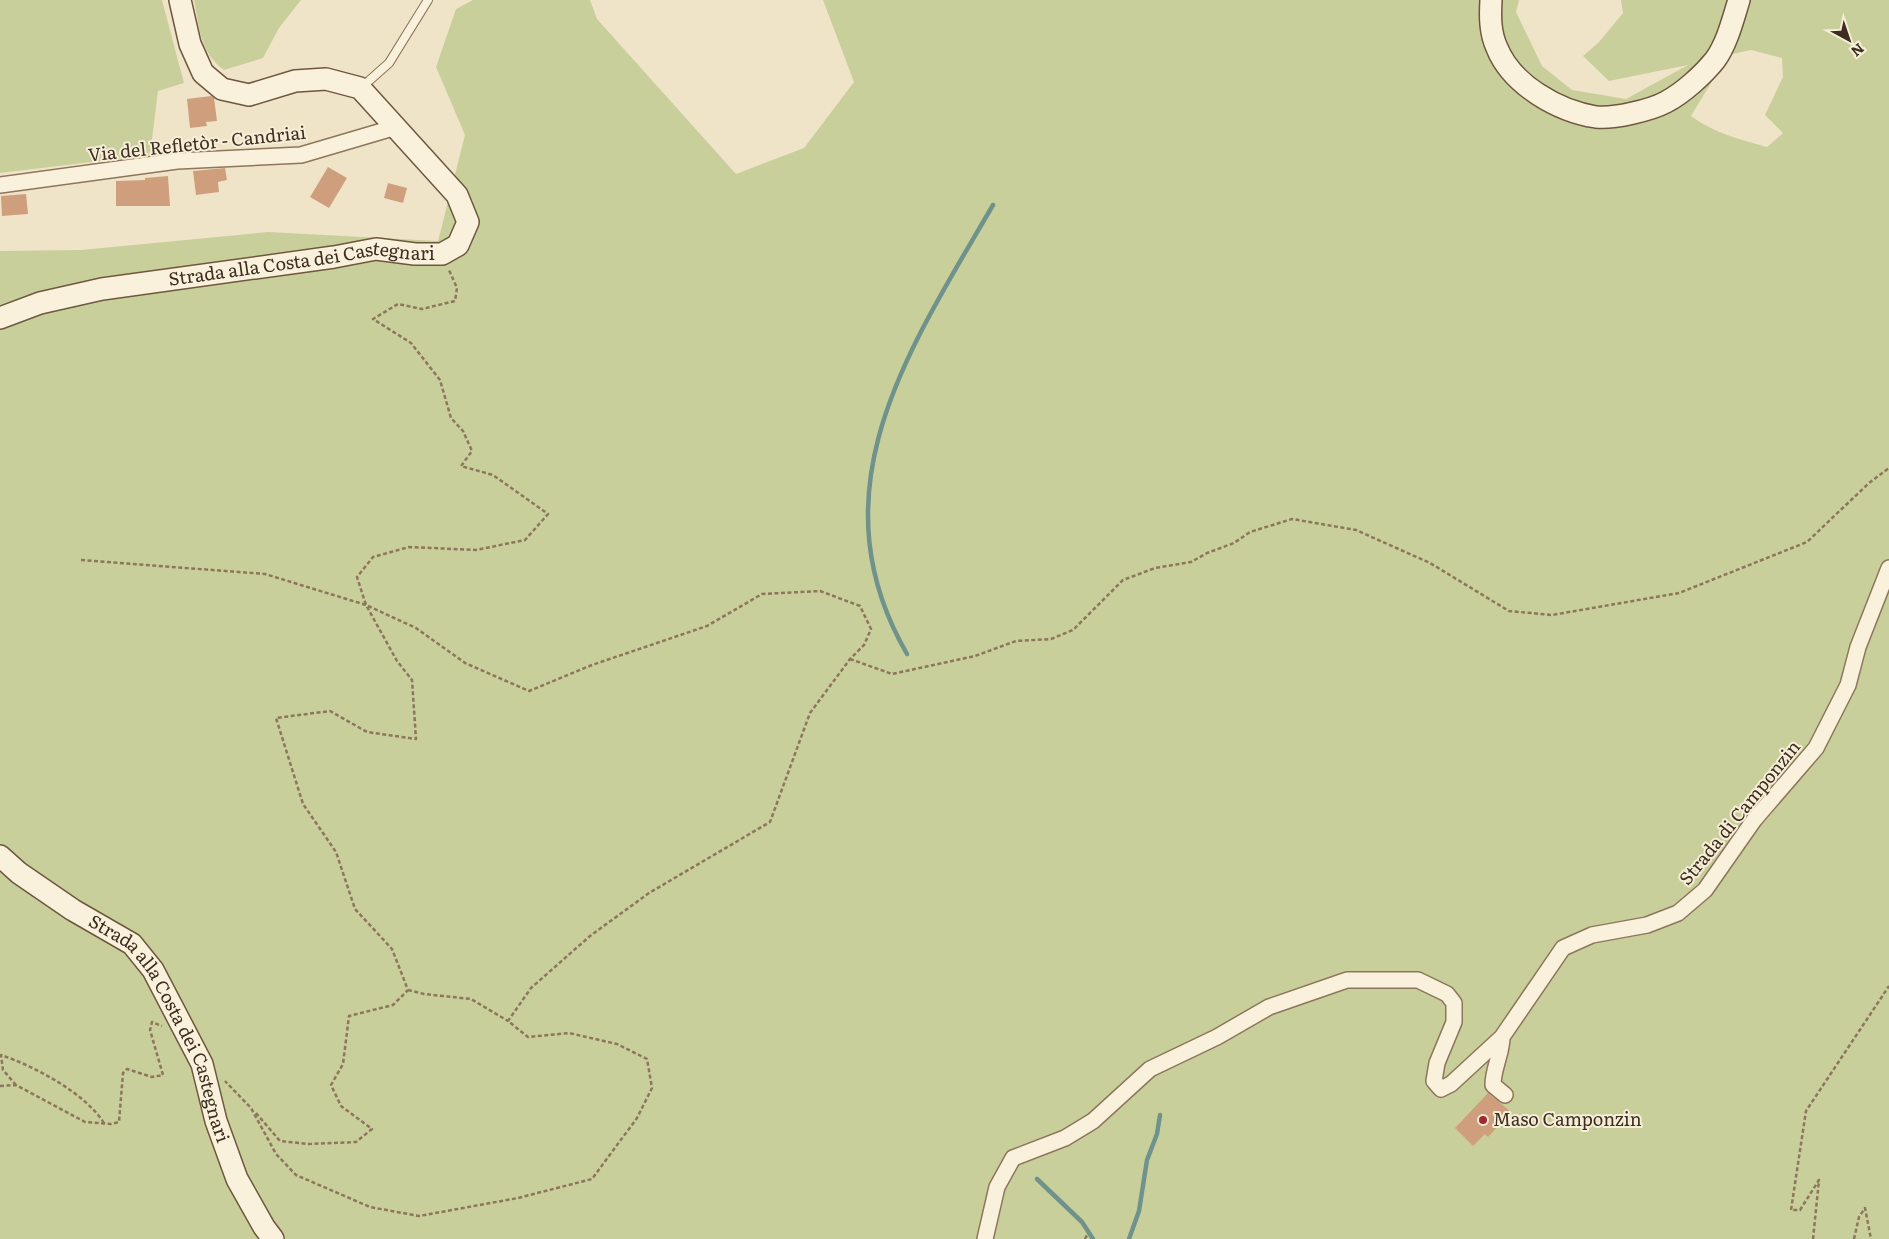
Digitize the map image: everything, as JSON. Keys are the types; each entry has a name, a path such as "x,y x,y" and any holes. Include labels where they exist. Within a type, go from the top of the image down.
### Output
{"street":[{"path":"180,0 190,44 203,74 222,89 249,95 295,81 326,79 360,88"},
{"path":"1491,0 1490,25 1497,49 1511,71 1532,90 1554,104 1597,117 1644,110 1666,102 1685,89 1715,59 1733,19 1739,0"},
{"name":"Strada alla Costa dei Castegnari","path":"0,318 40,303 102,290 334,258 376,249 415,254 442,254 458,245 468,222 457,195 360,88"},
{"name":"Via del Refletòr - Candriai","path":"0,185 177,161 301,155 396,127"},
{"name":"Strada di Camponzin","path":"985,1239 997,1187 1013,1158 1065,1138 1093,1121 1150,1069 1217,1037 1269,1007 1347,980 1418,980 1447,994 1454,1003 1454,1022 1437,1062 1434,1081 1441,1089 1451,1084 1502,1036 1563,948 1592,935 1647,925 1678,913 1705,890 1754,820 1816,748 1848,685 1858,647 1889,568"},
{"name":"Strada alla Costa dei Castegnari","path":"0,856 19,873 73,910 132,944 153,970 202,1064 216,1122 237,1179 273,1239"},
{"path":"1502,1036 1502,1050 1493,1076 1493,1085 1505,1095"}],"lane":[{"path":"360,88 389,63 428,0"}],"path":[{"path":"408,990 392,949 355,909 336,852 303,804 276,718 330,711 367,732 416,739 412,680 397,662 366,605 357,577 373,557 409,547 476,550 525,540 548,514 492,475 461,466 472,451 463,430 452,418 440,380 411,343 373,319 398,304 422,309 455,301 457,288 448,266"},
{"path":"850,659 892,674 975,656 1016,641 1051,639 1072,630 1123,580 1155,568 1191,562 1207,553 1234,543 1250,532 1292,519 1356,530 1430,563 1509,611 1552,615 1679,593 1807,542 1869,483 1889,468"},
{"path":"81,560 265,574 366,605 416,628 465,663 529,691 592,665 707,626 762,594 820,591 860,606 871,629 864,646 850,659 810,713 770,822 649,893 590,936 532,988 508,1021"},
{"path":"1813,1239 1819,1180 1800,1210 1791,1210 1806,1111 1889,986"},
{"path":"251,1108 276,1154 296,1175 370,1207 419,1216 518,1198 592,1179 637,1118 652,1088 647,1060 617,1044 569,1032 528,1037 508,1021 471,999 424,994 408,990"},
{"path":"221,1077 280,1141 309,1144 356,1142 372,1129 341,1106 330,1085 342,1064 350,1016 393,1005 408,990"},
{"path":"104,1123 91,1107 48,1075 1,1055 3,1070 16,1085 85,1122 104,1123 119,1122 123,1073 127,1069 152,1077 163,1075 150,1030 152,1022 190,1038"},
{"path":"0,1086 16,1085"},
{"path":"1854,1239 1859,1217 1865,1208 1871,1239"},
{"path":"1085,1239 1087,1234"}],"green space":[{"path":"0,0 162,0 184,83 158,91 150,155 0,173"},
{"path":"194,0 301,0 279,28 263,58 224,70 216,63 205,47"},
{"path":"473,0 590,0 597,19 736,174 804,148 854,82 823,0 1483,0 1482,26 1551,111 1670,109 1747,0 1889,0 1889,1239 0,1239 0,251 81,250 268,232 438,241 465,135 436,67 456,9","holes":["1751,50 1782,58 1783,77 1765,115 1783,133 1767,147 1718,131 1691,116 1728,55"]},
{"path":"1498,0 1519,0 1516,12 1542,66 1572,90 1626,99 1688,65 1609,81 1583,56 1599,42 1623,13 1621,0 1732,0 1710,55 1663,96 1598,110 1557,97 1536,85 1504,46"}],"building":[{"path":"211,96 214,98 217,121 206,122 207,126 190,128 187,99"},
{"path":"328,167 347,178 329,208 310,197"},
{"path":"225,168 227,180 218,182 219,192 196,195 193,171"},
{"path":"168,176 170,206 116,206 116,181 145,180 145,178"},
{"path":"388,183 407,188 403,203 384,198"},
{"path":"26,194 28,214 2,216 1,196"},
{"name":"Maso Camponzin","path":"1488,1093 1511,1112 1488,1137 1485,1134 1473,1146 1455,1128"}],"waterway":[{"path":"907,654 880,593 869,534 871,477 883,421 904,366 931,312 993,205"},
{"path":"1129,1239 1139,1211 1147,1160 1157,1134 1160,1115"},
{"path":"1037,1179 1082,1222 1093,1239"}],"place":[{"name":"Maso Camponzin","path":"1483,1120"}]}
